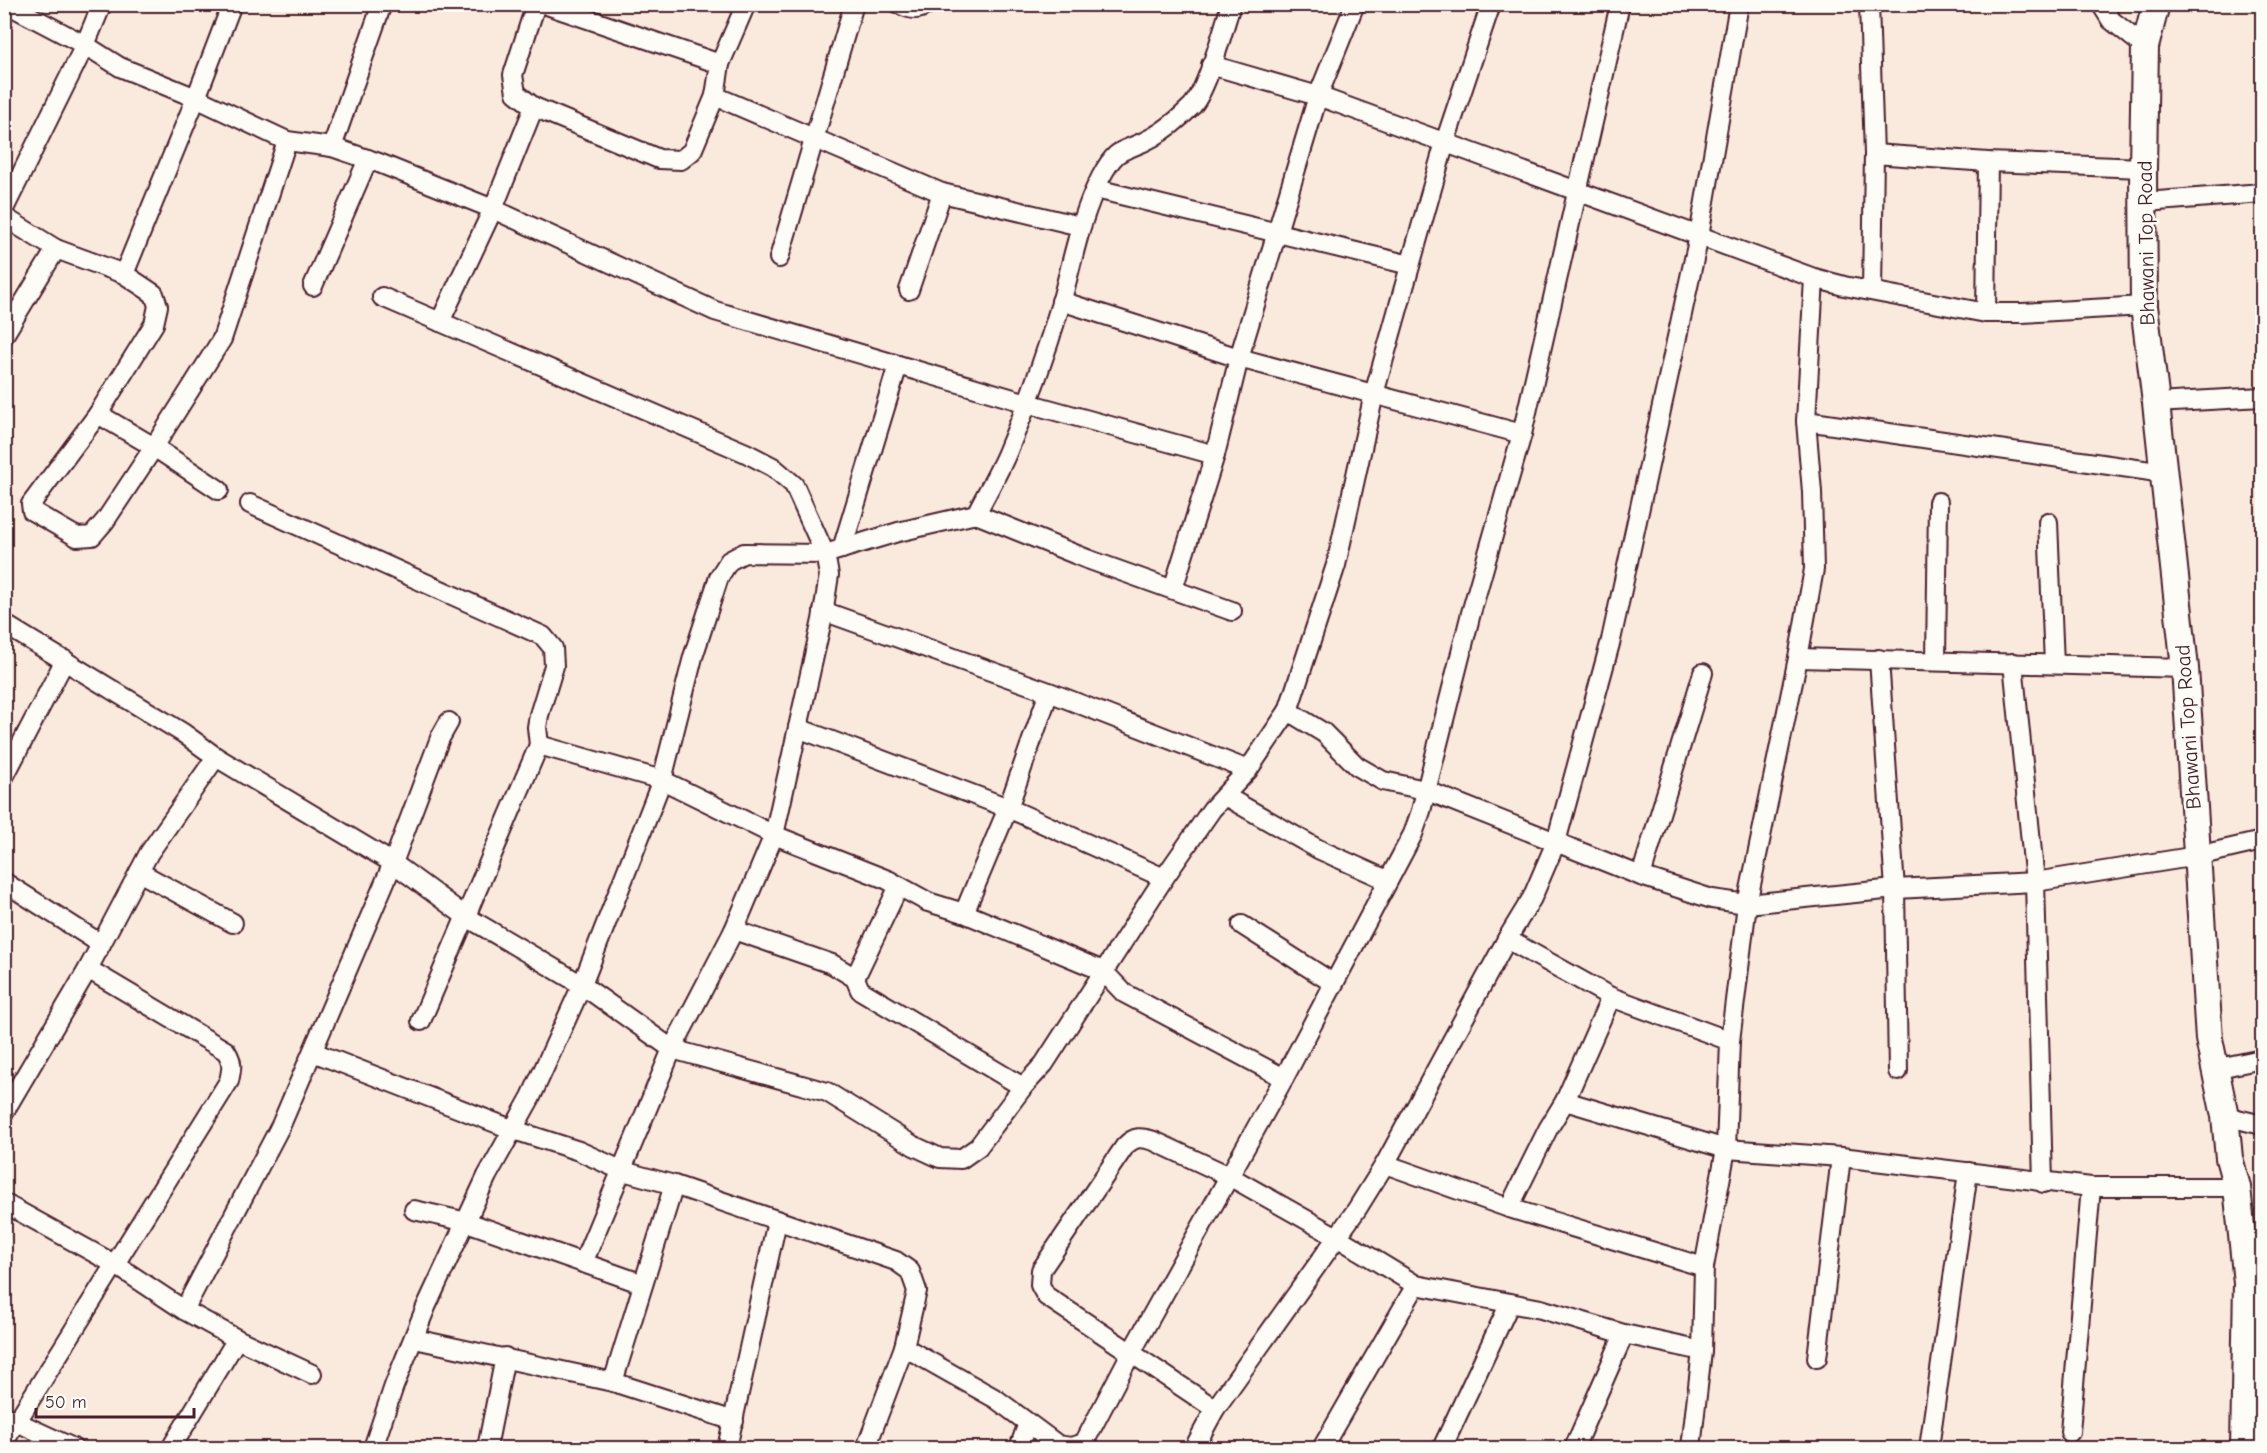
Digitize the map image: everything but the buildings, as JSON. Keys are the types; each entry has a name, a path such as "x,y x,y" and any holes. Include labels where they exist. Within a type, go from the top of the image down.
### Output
{"street":[{"path":"7,4 85,45 120,67 196,98 288,141 332,147 368,159 493,209 715,311 1027,403 1215,455"},
{"path":"4,209 85,45 102,4"},
{"path":"124,274 232,4"},
{"path":"332,147 382,4"},
{"path":"536,4 513,75 516,93 534,107 659,159 681,160 693,151 715,96 720,64 746,4"},
{"path":"544,4 720,64"},
{"path":"779,258 854,4"},
{"path":"899,4 915,9 923,8 927,4"},
{"path":"976,514 1006,455 1027,403 1061,301 1080,226 1096,189 1113,156 1123,149 1151,138 1175,122 1194,104 1211,65 1231,4"},
{"path":"1173,589 1215,455 1239,358 1318,96 1355,4"},
{"path":"4,624 183,733 216,757 393,862 465,916 582,985 672,1048 827,1092 914,1146 940,1158 961,1159 978,1147 1023,1087 1044,1064 1164,878 1212,809 1248,770 1288,711 1336,565 1374,394 1445,142 1491,4"},
{"path":"904,1347 996,1399 1058,1445 1071,1447 1084,1443 1132,1351 1284,1078 1413,834 1421,811 1471,613 1522,434 1620,4"},
{"path":"1194,1449 1215,1409 1337,1237 1385,1164 1507,939 1532,898 1556,842 1611,640 1699,236 1739,4"},
{"path":"1869,4 1874,154 1872,291"},
{"path":"2101,4 2111,20 2145,47"},
{"name":"Bhawani Top Road","path":"2156,4 2145,47 2144,306 2185,668 2209,1040 2225,1116 2229,1158 2237,1187 2247,1283 2244,1449"},
{"path":"1211,65 1318,96 1814,278 1986,313 2144,306"},
{"path":"715,96 942,193 1080,226"},
{"path":"440,322 493,209 534,107"},
{"path":"4,217 56,249 124,274 154,294 158,306 154,324 98,414 31,504 32,511 77,537 92,536 105,521 154,447 222,339 288,141"},
{"path":"1874,154 1988,162 2143,168"},
{"path":"313,286 368,159"},
{"path":"1986,313 1988,162"},
{"path":"1096,189 1410,266"},
{"path":"909,290 942,193"},
{"path":"2145,202 2262,194"},
{"path":"4,335 56,249"},
{"path":"1691,1449 1702,1351 1704,1267 1726,1149 1730,1041 1747,904 1814,569 1812,492 1806,421 1814,278"},
{"path":"382,297 746,453 773,467 794,485 833,552"},
{"path":"1061,301 1239,358 1522,434"},
{"path":"583,1263 672,1048 735,930 774,835 823,611 833,552 898,365"},
{"path":"2156,403 2262,397"},
{"path":"98,414 154,447 219,490"},
{"path":"1806,421 2164,473"},
{"path":"1936,660 1938,502"},
{"path":"250,504 543,636 552,648 554,666 538,715 539,745 421,1021"},
{"path":"373,1449 394,1386 415,1339 426,1307 487,1176 514,1130 582,985 662,780 693,657 719,577 729,561 744,553 833,552 898,532 976,514 1087,559 1233,611"},
{"path":"2048,522 2054,664"},
{"path":"823,611 1049,692 1248,770"},
{"path":"1798,658 2185,668"},
{"path":"1879,659 1895,889 1898,1071"},
{"path":"4,777 65,660"},
{"path":"2013,663 2035,882 2043,1183"},
{"path":"1641,876 1702,673"},
{"path":"964,914 1008,808 1049,692"},
{"path":"1288,711 1324,733 1357,765 1383,781 1425,790 1641,876 1712,899 1747,904 1895,889 2035,882 2197,856 2262,842"},
{"path":"184,1310 281,1125 393,862 440,738 449,722"},
{"path":"798,728 1008,808 1164,878"},
{"path":"539,745 662,780 774,835 899,886 928,902 964,914 1103,971 1124,993 1284,1078"},
{"path":"4,1112 88,969 139,872 216,757"},
{"path":"1225,795 1318,849 1387,880"},
{"path":"139,872 233,923"},
{"path":"4,882 100,944"},
{"path":"855,978 899,886"},
{"path":"1242,925 1333,983"},
{"path":"735,930 832,964 855,978 860,990 1023,1087"},
{"path":"1507,939 1611,997 1730,1041"},
{"path":"4,1442 12,1419 116,1265 229,1081 232,1060 226,1051 88,969"},
{"path":"1509,1208 1548,1129 1565,1101 1611,997"},
{"path":"313,1052 514,1130 579,1151 622,1171 674,1185 896,1261 910,1271 917,1291 904,1347 866,1449"},
{"path":"2214,1069 2262,1059"},
{"path":"1565,1101 1726,1149 1841,1157 2091,1187 2237,1187"},
{"path":"2225,1116 2262,1125"},
{"path":"1215,1409 1132,1351 1047,1296 1040,1285 1041,1270 1132,1138 1143,1137 1154,1141 1229,1176 1416,1285 1541,1309 1624,1334 1702,1351"},
{"path":"1817,1358 1841,1157"},
{"path":"1385,1164 1509,1208 1704,1267"},
{"path":"1929,1449 1968,1172"},
{"path":"613,1382 674,1185"},
{"path":"2070,1432 2091,1187"},
{"path":"4,1203 116,1265 184,1310 237,1339 312,1374"},
{"path":"414,1210 467,1222 643,1284"},
{"path":"727,1449 777,1221"},
{"path":"1322,1449 1416,1285"},
{"path":"1442,1449 1510,1303"},
{"path":"1574,1449 1624,1334"},
{"path":"171,1449 237,1339"},
{"path":"415,1339 613,1382 734,1421"},
{"path":"487,1449 505,1357"},
{"path":"12,1419 73,1449"},
{"path":"1018,1449 1028,1423"}]}
